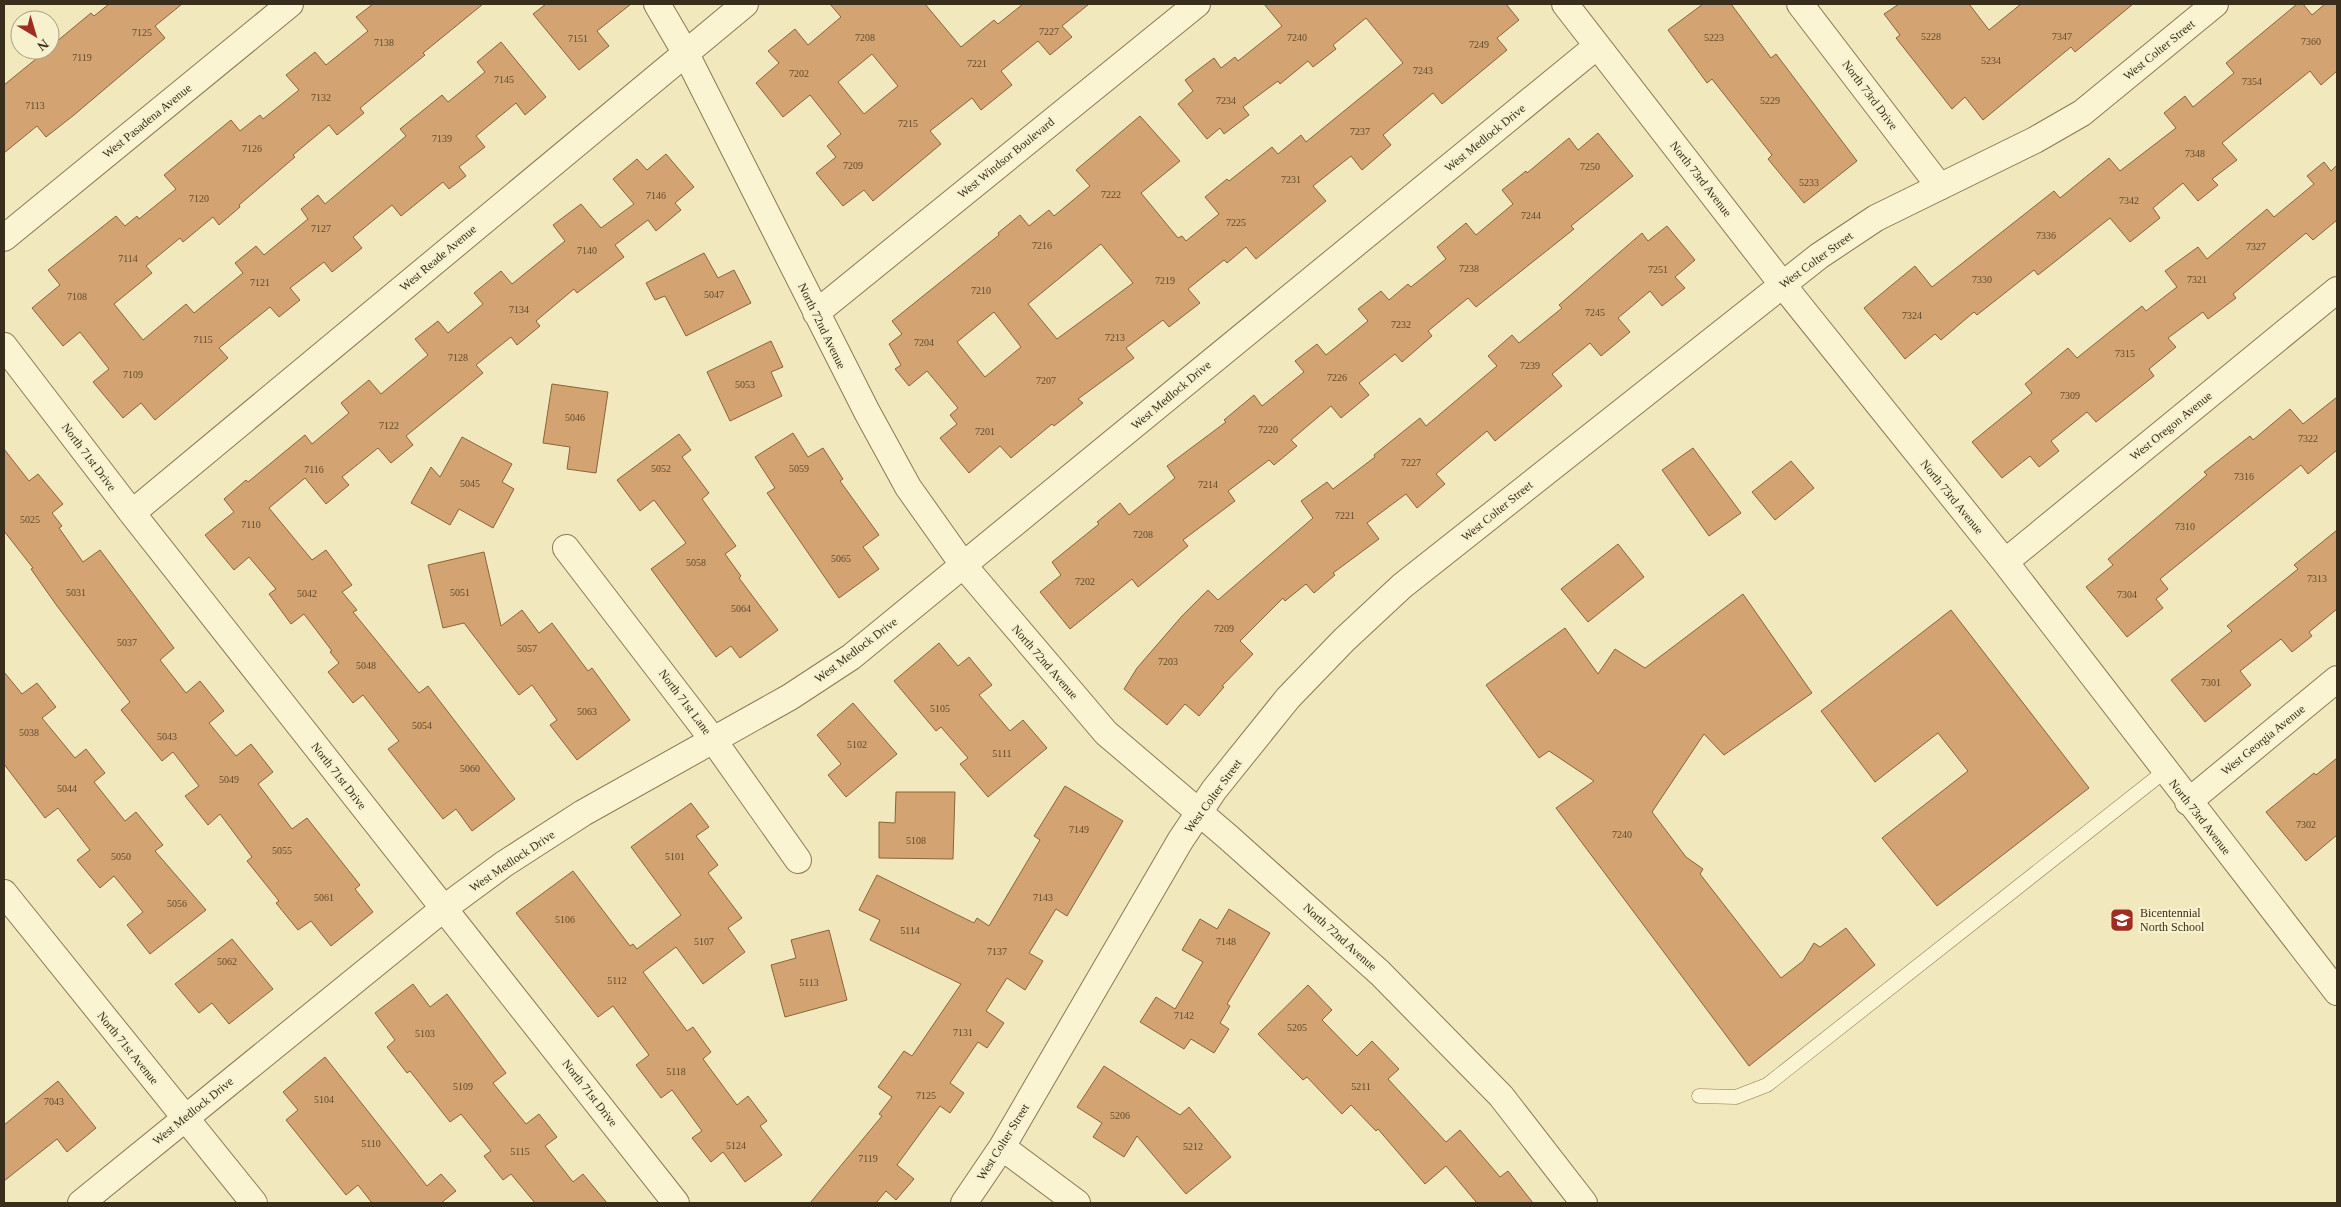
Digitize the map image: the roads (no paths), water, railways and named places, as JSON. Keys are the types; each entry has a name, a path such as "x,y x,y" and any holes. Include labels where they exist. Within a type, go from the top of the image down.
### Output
{"street":[{"name":"West Pasadena Avenue","path":"4,238 290,4"},
{"name":"North 72nd Avenue","path":"657,4 685,52 842,366 908,487 964,566 1106,733 1345,941 1501,1096 1584,1203"},
{"name":"West Reade Avenue","path":"132,514 745,4"},
{"name":"West Windsor Boulevard","path":"816,313 1197,4"},
{"name":"North 73rd Avenue","path":"1565,4 1782,284 2005,562 2188,802 2337,992"},
{"name":"North 73rd Drive","path":"1800,4 1940,187"},
{"name":"West Colter Street","path":"964,1203 1002,1147 1198,812 1288,698 1344,640 1402,586 1819,256 1876,218 2035,140 2082,113 2216,4"},
{"name":"West Medlock Drive","path":"81,1203 443,909 504,864 583,813 790,697 851,657 1598,46"},
{"name":"West Oregon Avenue","path":"2005,562 2337,290"},
{"name":"North 71st Drive","path":"4,346 132,514 676,1203"},
{"name":"North 71st Lane","path":"566,548 714,741 798,860"},
{"name":"West Georgia Avenue","path":"2188,802 2337,679"},
{"name":"North 71st Avenue","path":"4,893 254,1203"},
{"path":"1002,1147 1077,1203"}],"lane":[{"path":"1699,1096 1736,1097 1767,1085 2165,771"}],"place":[{"name":"Bicentennial North School","path":"2122,920"}]}
